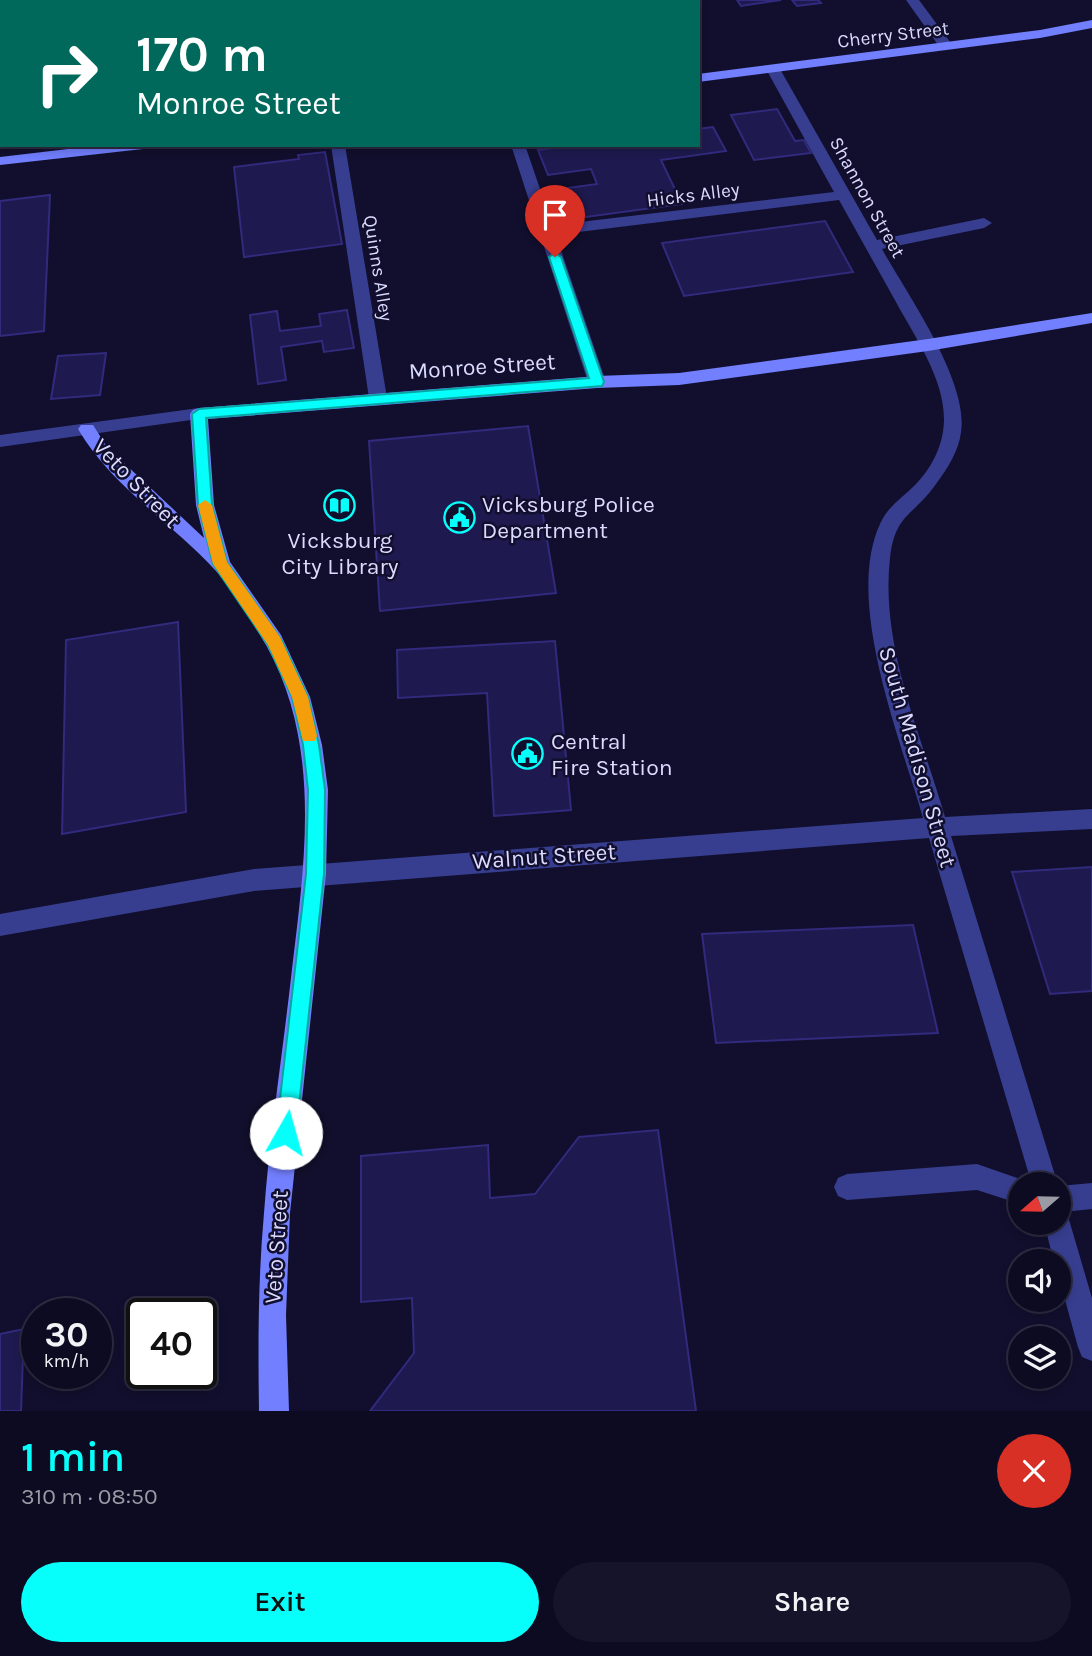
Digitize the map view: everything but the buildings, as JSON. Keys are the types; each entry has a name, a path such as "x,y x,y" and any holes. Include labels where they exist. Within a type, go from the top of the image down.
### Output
{"street":[{"path":"912,0 946,46"},
{"name":"Cherry Street","path":"700,78 1092,24"},
{"name":"Shannon Street","path":"773,69 928,345"},
{"path":"0,161 125,147"},
{"name":"Quinns Alley","path":"338,147 378,398"},
{"path":"519,147 597,382"},
{"name":"Hicks Alley","path":"546,231 845,195"},
{"path":"873,246 984,223"},
{"name":"Monroe Street","path":"0,441 199,414 597,382 679,379 928,345 1092,318"},
{"name":"South Madison Street","path":"928,345 946,380 954,411 953,441 944,461 924,488 897,511 884,539 879,567 880,609 887,652 937,827 1041,1172"},
{"name":"Veto Street","path":"199,414 205,505 220,564"},
{"name":"Veto Street","path":"87,429 101,452 220,564 274,641 300,697 311,745 317,790 315,874 277,1213 272,1315 274,1411"},
{"name":"Walnut Street","path":"0,925 254,880 315,874 937,827 1092,819"},
{"path":"846,1186 976,1177 1008,1187"},
{"path":"1071,1198 1092,1196"},
{"path":"1060,1236 1092,1347"}],"slow traffic":[{"path":"205,505 220,564 274,641 300,697 309,736"}],"place":[{"name":"Vicksburg City Library","path":"340,506"},
{"name":"Vicksburg Police Department","path":"459,517"},
{"name":"Central Fire Station","path":"528,754"}],"route":[{"path":"286,1133 311,919 317,790 311,745 300,697 274,641 220,564 205,505 199,414 597,382 555,257"}]}
